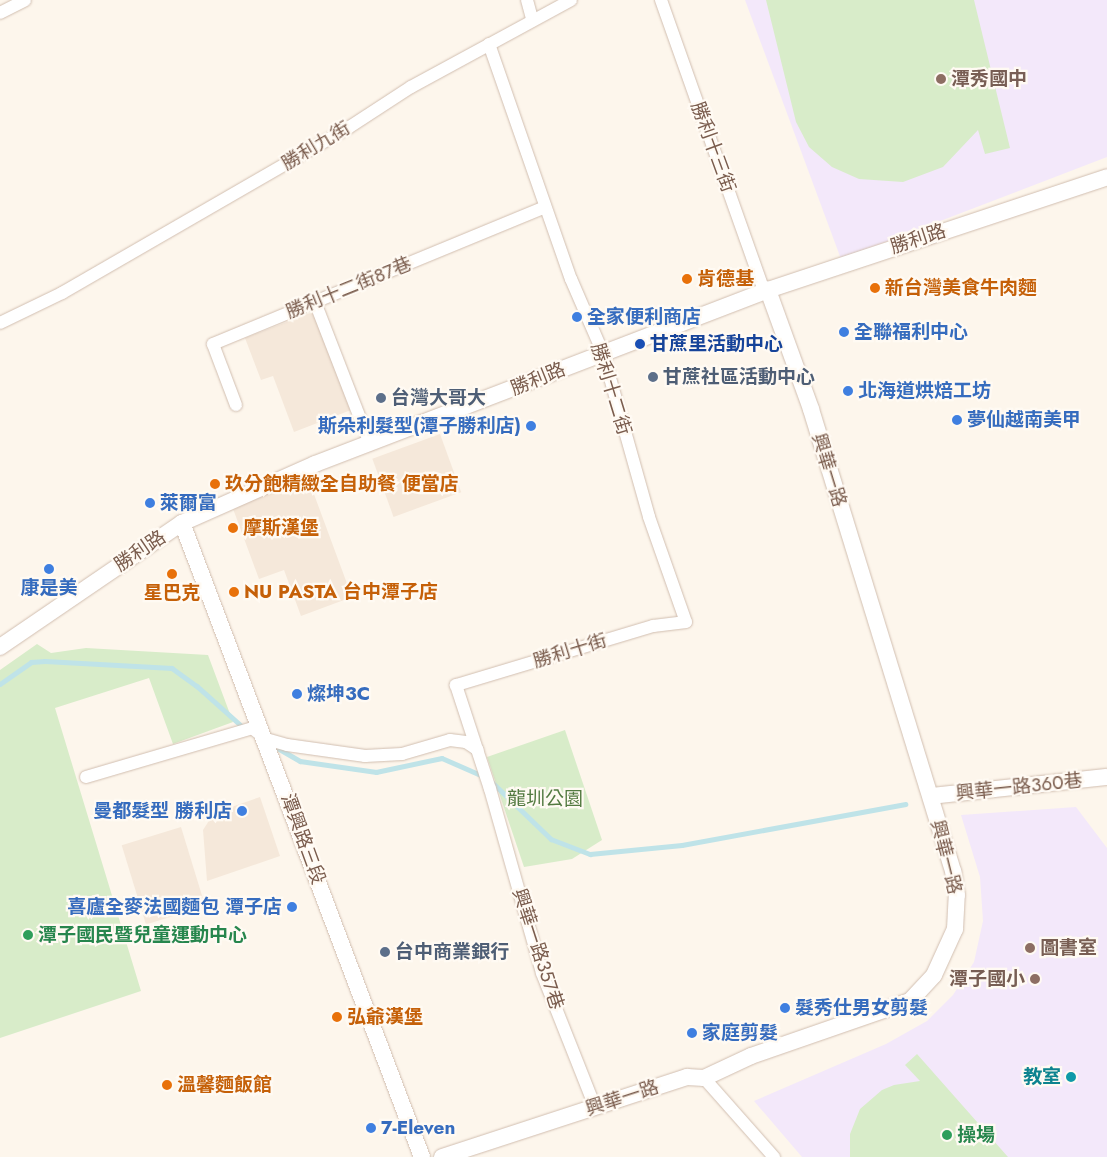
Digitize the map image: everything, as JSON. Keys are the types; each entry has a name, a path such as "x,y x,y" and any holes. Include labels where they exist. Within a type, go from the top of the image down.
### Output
{"street":[{"path":"0,13 25,0"},
{"path":"527,0 532,19"},
{"name":"勝利九街","path":"0,323 62,294 348,128 411,87 532,19 571,0"},
{"name":"勝利十三街","path":"661,0 763,288 768,290"},
{"name":"勝利十二街","path":"489,44 545,207 603,354 649,517 686,622"},
{"name":"勝利路","path":"0,647 182,523 315,464 768,290 1107,177"},
{"name":"勝利十二街87巷","path":"236,405 213,344 545,207"},
{"name":"興華一路","path":"442,1157 687,1077 704,1078 750,1056 910,1001 928,983 941,960 958,916 953,871 931,796 811,410 768,290"},
{"path":"315,302 370,444"},
{"name":"潭興路三段","path":"182,523 268,744 422,1157"},
{"name":"勝利十街","path":"478,750 456,685 653,626 686,622"},
{"path":"86,777 252,728 268,744 365,756 402,754 450,740 466,742 478,750"},
{"name":"興華一路357巷","path":"478,750 542,973 595,1107"},
{"name":"興華一路360巷","path":"931,796 1107,777"},
{"path":"704,1078 774,1157"}],"shaded area":[{"name":"潭秀國中","path":"745,0 1107,0 1107,157 841,259"},
{"path":"313,312 351,410 294,432 273,376 261,380 245,338"},
{"path":"440,434 461,492 394,517 372,459"},
{"path":"308,478 352,597 301,616 284,570 259,579 232,506"},
{"path":"260,797 280,856 207,881 203,830 214,813"},
{"name":"潭子國小","path":"1076,807 1107,848 1107,1157 802,1157 754,1101 886,1044 927,1021 953,995 974,962 983,921 980,877 961,815"},
{"path":"181,827 205,906 146,925 122,845"}],"green space":[{"path":"766,0 974,0 1010,148 985,154 978,130 943,167 903,182 859,179 832,167 809,147 796,122"},
{"path":"37,644 51,653 86,648 208,655 233,722 173,744 149,678 55,708 141,991 0,1038 0,670"},
{"name":"龍圳公園","path":"565,730 602,840 572,859 524,867 487,757"},
{"path":"917,1054 1008,1157 850,1157 850,1134 860,1109 882,1090 894,1085 920,1081 905,1065"}],"waterway":[{"path":"0,684 31,662 45,661 172,668 197,686 244,728"},
{"path":"276,747 300,761 376,772 442,758 483,776"},
{"path":"490,780 551,839 590,854 682,845 905,804"}],"place":[{"name":"潭秀國中","path":"941,79"},
{"name":"肯德基","path":"687,279"},
{"name":"新台灣美食牛肉麵","path":"875,288"},
{"name":"全家便利商店","path":"577,317"},
{"name":"全聯福利中心","path":"844,332"},
{"name":"甘蔗里活動中心","path":"640,344"},
{"name":"甘蔗社區活動中心","path":"653,377"},
{"name":"北海道烘焙工坊","path":"848,391"},
{"name":"台灣大哥大","path":"381,398"},
{"name":"夢仙越南美甲","path":"957,420"},
{"name":"斯朵利髮型(潭子勝利店)","path":"531,426"},
{"name":"玖分飽精緻全自助餐 便當店","path":"215,484"},
{"name":"萊爾富","path":"150,503"},
{"name":"摩斯漢堡","path":"233,528"},
{"name":"康是美","path":"49,569"},
{"name":"星巴克","path":"172,574"},
{"name":"NU PASTA 台中潭子店","path":"234,592"},
{"name":"燦坤3C","path":"297,694"},
{"name":"曼都髮型 勝利店","path":"242,811"},
{"name":"喜廬全麥法國麵包 潭子店","path":"292,907"},
{"name":"潭子國民暨兒童運動中心","path":"28,935"},
{"name":"圖書室","path":"1030,948"},
{"name":"台中商業銀行","path":"385,952"},
{"name":"潭子國小","path":"1035,979"},
{"name":"髮秀仕男女剪髮","path":"785,1008"},
{"name":"弘爺漢堡","path":"337,1017"},
{"name":"家庭剪髮","path":"692,1033"},
{"name":"教室","path":"1071,1077"},
{"name":"溫馨麵飯館","path":"167,1085"},
{"name":"7-Eleven","path":"371,1128"},
{"name":"操場","path":"947,1135"}]}
